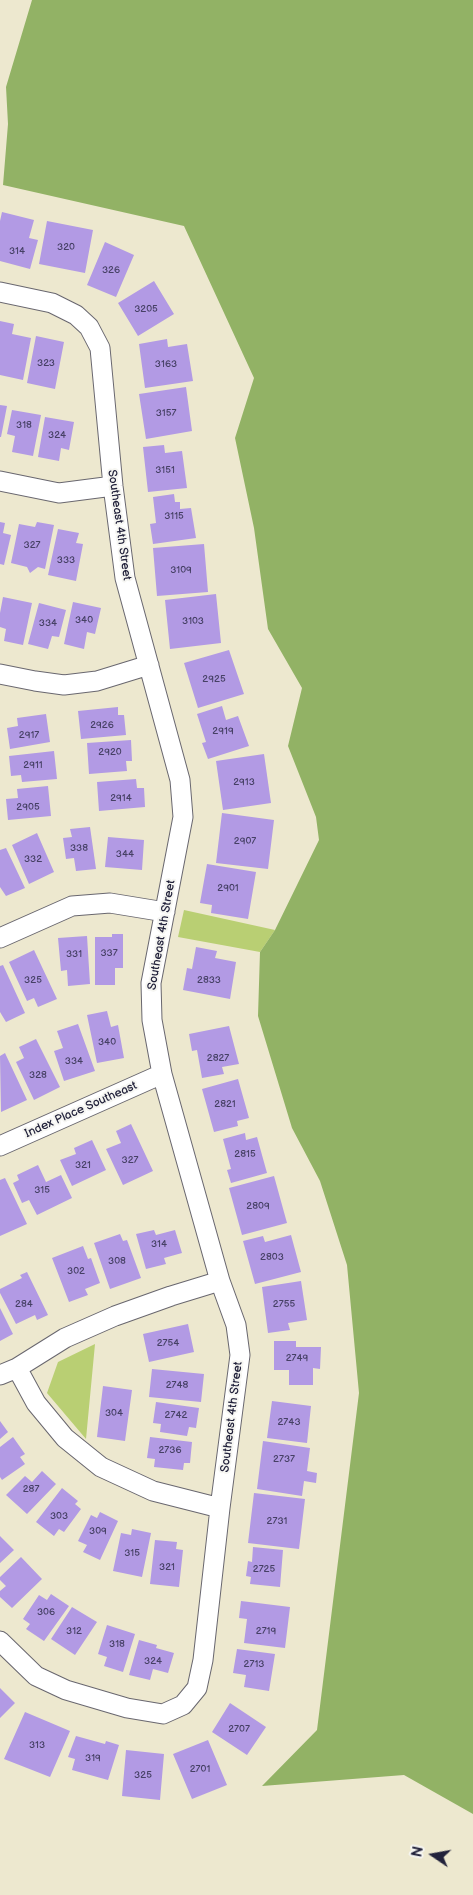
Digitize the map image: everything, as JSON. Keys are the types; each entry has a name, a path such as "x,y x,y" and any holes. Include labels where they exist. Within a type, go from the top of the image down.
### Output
{"street":[{"name":"Southeast 4th Street","path":"0,292 52,303 76,315 89,327 100,348 113,486 125,578 180,780 183,817 151,983 152,1020 162,1074 220,1281 236,1325 240,1355 220,1508 204,1660 197,1688 183,1705 163,1714 127,1708 66,1690 36,1676 0,1641"},
{"path":"0,481 59,493 113,486"},
{"path":"0,674 64,685 97,681 149,665"},
{"path":"0,938 72,906 110,903 165,912"},
{"name":"Index Place Southeast","path":"0,1146 162,1074"},
{"path":"220,1281 115,1316 65,1338 8,1372 65,1438 101,1467 153,1492 220,1508"}],"green space":[{"path":"32,0 473,0 473,1814 404,1775 262,1786 317,1730 359,1393 347,1265 320,1181 292,1128 258,1016 260,952 275,930 319,840 316,817 288,746 302,688 268,629 254,528 235,438 254,378 184,226 3,185 8,124 6,87"},
{"path":"184,910 275,930 260,952 178,937"},
{"path":"95,1344 86,1439 47,1393 58,1362"}],"building":[{"path":"2,212 34,220 29,238 38,240 30,269 0,261 0,221"},
{"path":"47,221 93,230 85,273 39,264"},
{"path":"105,242 134,255 116,297 87,285"},
{"path":"154,281 174,314 138,336 118,303"},
{"path":"0,321 14,324 12,334 31,338 23,380 0,375"},
{"path":"36,336 64,342 55,389 27,383"},
{"path":"167,339 168,347 187,344 193,381 145,388 139,344"},
{"path":"186,387 192,431 146,439 139,394"},
{"path":"0,405 7,406 1,437 0,437"},
{"path":"12,410 41,415 33,456 12,452 15,436 7,434"},
{"path":"45,417 74,422 69,450 61,448 59,461 38,457"},
{"path":"164,445 165,453 182,451 187,488 148,492 143,447"},
{"path":"174,494 175,502 180,502 180,509 191,508 196,538 153,544 150,524 156,523 153,497"},
{"path":"0,522 5,523 3,533 11,535 4,565 0,564"},
{"path":"37,522 54,525 45,569 38,567 30,573 27,567 11,563 19,524 35,527"},
{"path":"58,529 79,533 76,543 83,544 76,581 48,575"},
{"path":"204,544 208,592 157,596 153,548"},
{"path":"216,594 221,643 170,649 165,600"},
{"path":"3,597 32,603 23,645 4,641 6,629 0,627"},
{"path":"73,602 101,608 95,634 87,632 84,649 64,644"},
{"path":"39,603 66,610 59,637 52,636 48,649 28,644"},
{"path":"229,650 244,694 198,708 184,663"},
{"path":"222,706 226,720 238,716 249,746 208,759 202,743 206,742 197,714"},
{"path":"118,707 118,715 124,715 126,735 81,739 78,711"},
{"path":"46,714 50,742 10,749 7,728 18,726 17,718"},
{"path":"131,740 132,761 126,761 127,771 89,774 87,743"},
{"path":"54,751 57,779 22,782 21,775 11,776 9,756"},
{"path":"264,754 271,803 223,810 216,761"},
{"path":"136,779 137,788 144,788 145,807 99,811 97,782"},
{"path":"48,786 51,816 8,820 6,799 18,798 17,789"},
{"path":"222,813 274,820 268,869 216,863"},
{"path":"90,827 96,869 76,871 74,858 66,859 63,838 72,837 70,829"},
{"path":"37,833 54,872 29,884 12,845"},
{"path":"108,837 144,840 142,870 105,867"},
{"path":"6,848 25,888 6,896 0,887 0,850"},
{"path":"207,864 256,872 248,919 211,913 212,905 200,903"},
{"path":"112,934 123,934 123,968 115,968 115,985 95,985 95,937 112,937"},
{"path":"87,936 90,984 68,986 67,970 61,971 58,938"},
{"path":"196,947 217,951 215,958 236,962 230,999 183,990 187,968 192,969"},
{"path":"34,950 57,999 38,1007 34,998 27,1001 9,962"},
{"path":"3,965 25,1013 6,1022 0,1012 0,966"},
{"path":"107,1011 111,1027 118,1025 124,1058 97,1063 87,1015"},
{"path":"78,1024 95,1071 64,1081 54,1051 63,1048 57,1031"},
{"path":"229,1026 239,1064 222,1067 224,1074 202,1078 197,1050 192,1051 189,1034"},
{"path":"36,1039 60,1087 34,1100 16,1062 24,1058 19,1047"},
{"path":"5,1053 27,1100 1,1112 0,1056"},
{"path":"238,1079 249,1118 237,1121 238,1126 214,1132 202,1089"},
{"path":"131,1124 153,1171 123,1185 106,1149 121,1143 116,1131"},
{"path":"245,1133 246,1140 257,1137 267,1173 231,1183 227,1170 231,1169 223,1139"},
{"path":"92,1140 106,1170 72,1186 60,1160 76,1154 74,1148"},
{"path":"38,1165 46,1182 61,1175 72,1198 37,1215 29,1200 22,1203 13,1183 19,1180 17,1175"},
{"path":"274,1176 287,1223 242,1235 229,1188"},
{"path":"5,1178 27,1224 0,1236 0,1180"},
{"path":"154,1230 156,1235 175,1230 182,1253 164,1258 166,1264 146,1269 136,1234"},
{"path":"120,1234 123,1241 127,1240 141,1278 110,1289 94,1243"},
{"path":"291,1235 301,1272 255,1284 243,1241 263,1236 265,1242"},
{"path":"83,1246 88,1259 91,1258 100,1283 85,1289 88,1295 69,1302 52,1258"},
{"path":"27,1272 48,1315 37,1320 35,1315 16,1324 0,1293 0,1289 22,1278 20,1275"},
{"path":"301,1281 307,1320 288,1323 290,1330 268,1333 262,1287"},
{"path":"0,1308 13,1334 0,1341"},
{"path":"188,1324 194,1352 149,1362 143,1334"},
{"path":"274,1341 296,1341 296,1347 321,1347 320,1369 313,1368 313,1385 289,1385 289,1370 274,1370"},
{"path":"152,1369 204,1374 201,1402 149,1397"},
{"path":"103,1386 132,1390 125,1441 97,1437"},
{"path":"272,1401 311,1406 307,1443 267,1438"},
{"path":"156,1402 199,1408 196,1428 189,1427 187,1436 160,1432 161,1424 153,1423"},
{"path":"0,1421 8,1432 0,1439"},
{"path":"13,1437 25,1454 20,1457 25,1464 2,1480 0,1477 0,1447"},
{"path":"150,1437 192,1442 190,1463 184,1463 183,1470 154,1467 155,1459 147,1458"},
{"path":"263,1441 310,1448 307,1471 317,1473 316,1483 304,1481 302,1496 257,1489"},
{"path":"42,1471 56,1484 27,1514 6,1495 25,1476 32,1482"},
{"path":"62,1488 78,1501 75,1504 81,1509 64,1532 59,1529 54,1536 36,1522"},
{"path":"254,1493 305,1499 299,1549 248,1543"},
{"path":"100,1512 118,1521 100,1560 83,1552 87,1545 78,1541 91,1515 97,1518"},
{"path":"132,1529 151,1533 142,1577 113,1571 121,1533 131,1535"},
{"path":"0,1536 14,1550 0,1563"},
{"path":"155,1540 177,1542 176,1549 183,1550 179,1587 150,1584"},
{"path":"253,1547 283,1550 280,1587 250,1584 251,1577 246,1576 248,1561 252,1562"},
{"path":"21,1557 42,1579 12,1608 0,1597 0,1591 6,1586 0,1580 0,1577"},
{"path":"51,1594 69,1606 44,1641 26,1629 30,1624 23,1619 39,1595 47,1600"},
{"path":"241,1601 290,1607 285,1648 244,1643 247,1619 239,1618"},
{"path":"72,1607 97,1622 75,1655 51,1639"},
{"path":"107,1625 135,1634 123,1672 104,1666 107,1657 98,1654"},
{"path":"139,1640 157,1645 156,1648 174,1653 168,1673 153,1669 150,1680 129,1675"},
{"path":"237,1649 275,1654 269,1691 244,1687 246,1675 233,1673"},
{"path":"0,1688 15,1703 0,1718"},
{"path":"230,1703 266,1727 247,1755 212,1732"},
{"path":"25,1712 70,1731 50,1777 4,1759"},
{"path":"76,1736 105,1744 106,1741 119,1745 108,1780 72,1770 75,1759 68,1757"},
{"path":"208,1740 227,1785 192,1799 173,1754"},
{"path":"126,1750 164,1754 160,1800 122,1796"}]}
